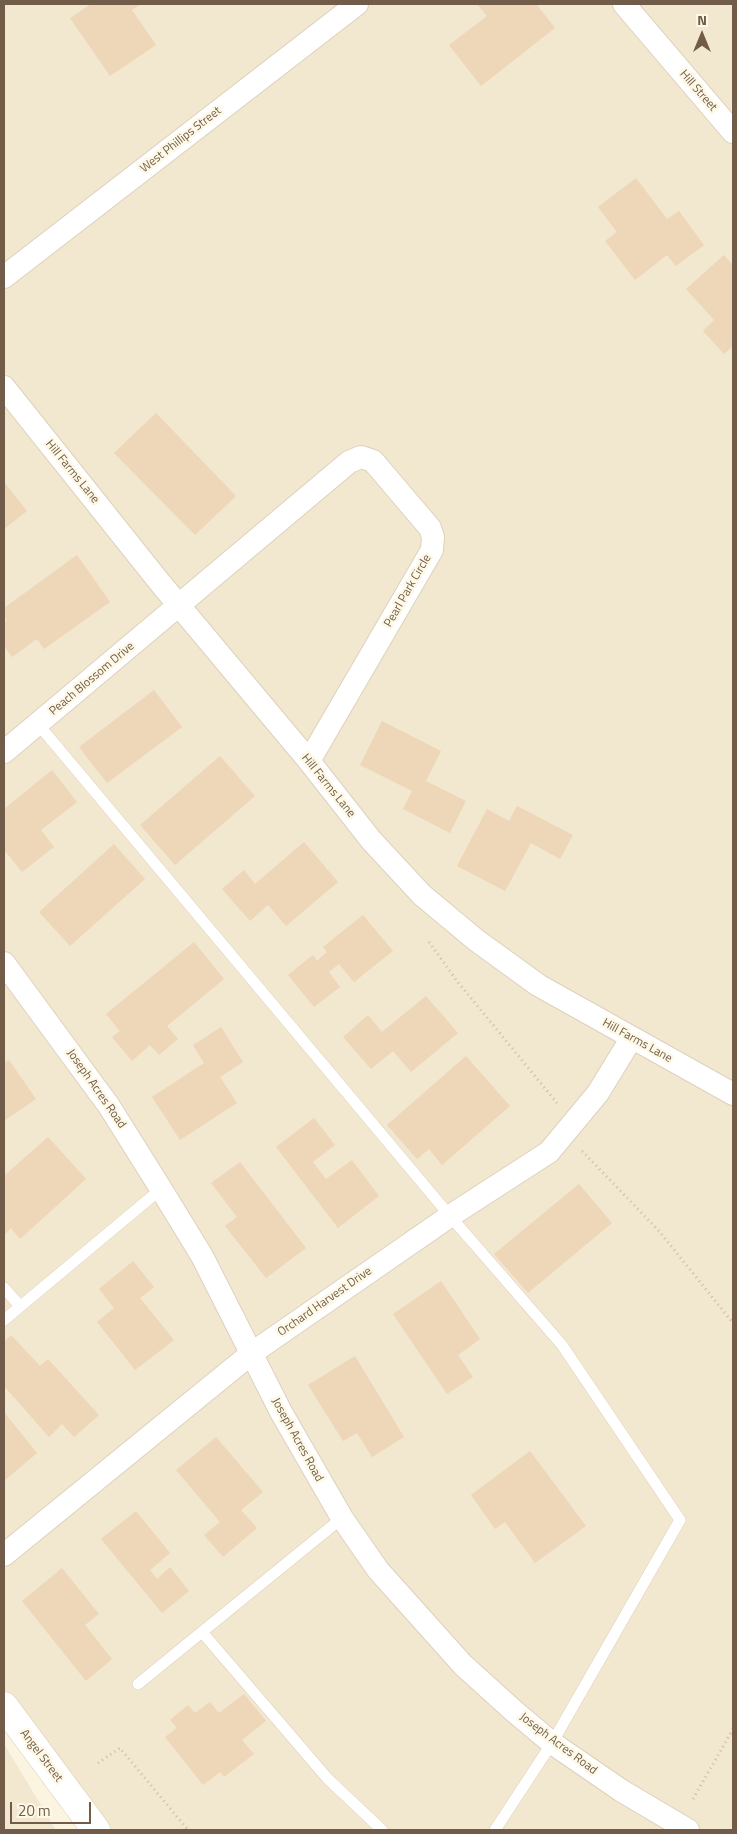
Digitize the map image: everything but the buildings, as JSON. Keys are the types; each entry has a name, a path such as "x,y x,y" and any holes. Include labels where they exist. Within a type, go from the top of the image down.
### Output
{"main road":[{"name":"Angel Street","path":"4,1706 96,1830"}],"street":[{"name":"West Phillips Street","path":"4,276 357,4"},
{"name":"Hill Street","path":"624,4 733,132"},
{"name":"Hill Farms Lane","path":"4,387 179,606 309,761 371,840 422,895 476,940 538,986 733,1094"},
{"name":"Pearl Park Circle","path":"179,606 348,462 361,457 373,461 430,528 433,538 432,550 309,761"},
{"name":"Peach Blossom Drive","path":"4,752 179,606"},
{"name":"Joseph Acres Road","path":"4,962 109,1106 161,1189 202,1256 281,1412 342,1518 378,1570 463,1666 552,1743 622,1791 688,1830"},
{"name":"Orchard Harvest Drive","path":"4,1555 252,1353 450,1216 549,1152 598,1093 631,1039"}],"lane":[{"path":"38,724 450,1216 562,1345 680,1520 552,1743 495,1830"},
{"path":"4,1320 161,1189"},
{"path":"4,1288 20,1306"},
{"path":"138,1684 342,1518"},
{"path":"202,1632 328,1779 382,1830"}],"path":[{"path":"429,942 457,981 561,1107"},
{"path":"580,1150 658,1231 733,1323"},
{"path":"694,1799 733,1729"},
{"path":"98,1763 120,1748 188,1830"}],"shaded area":[{"path":"4,4 733,4 733,1830 90,1830 4,1712"},
{"path":"4,1744 56,1830 4,1830"}]}
